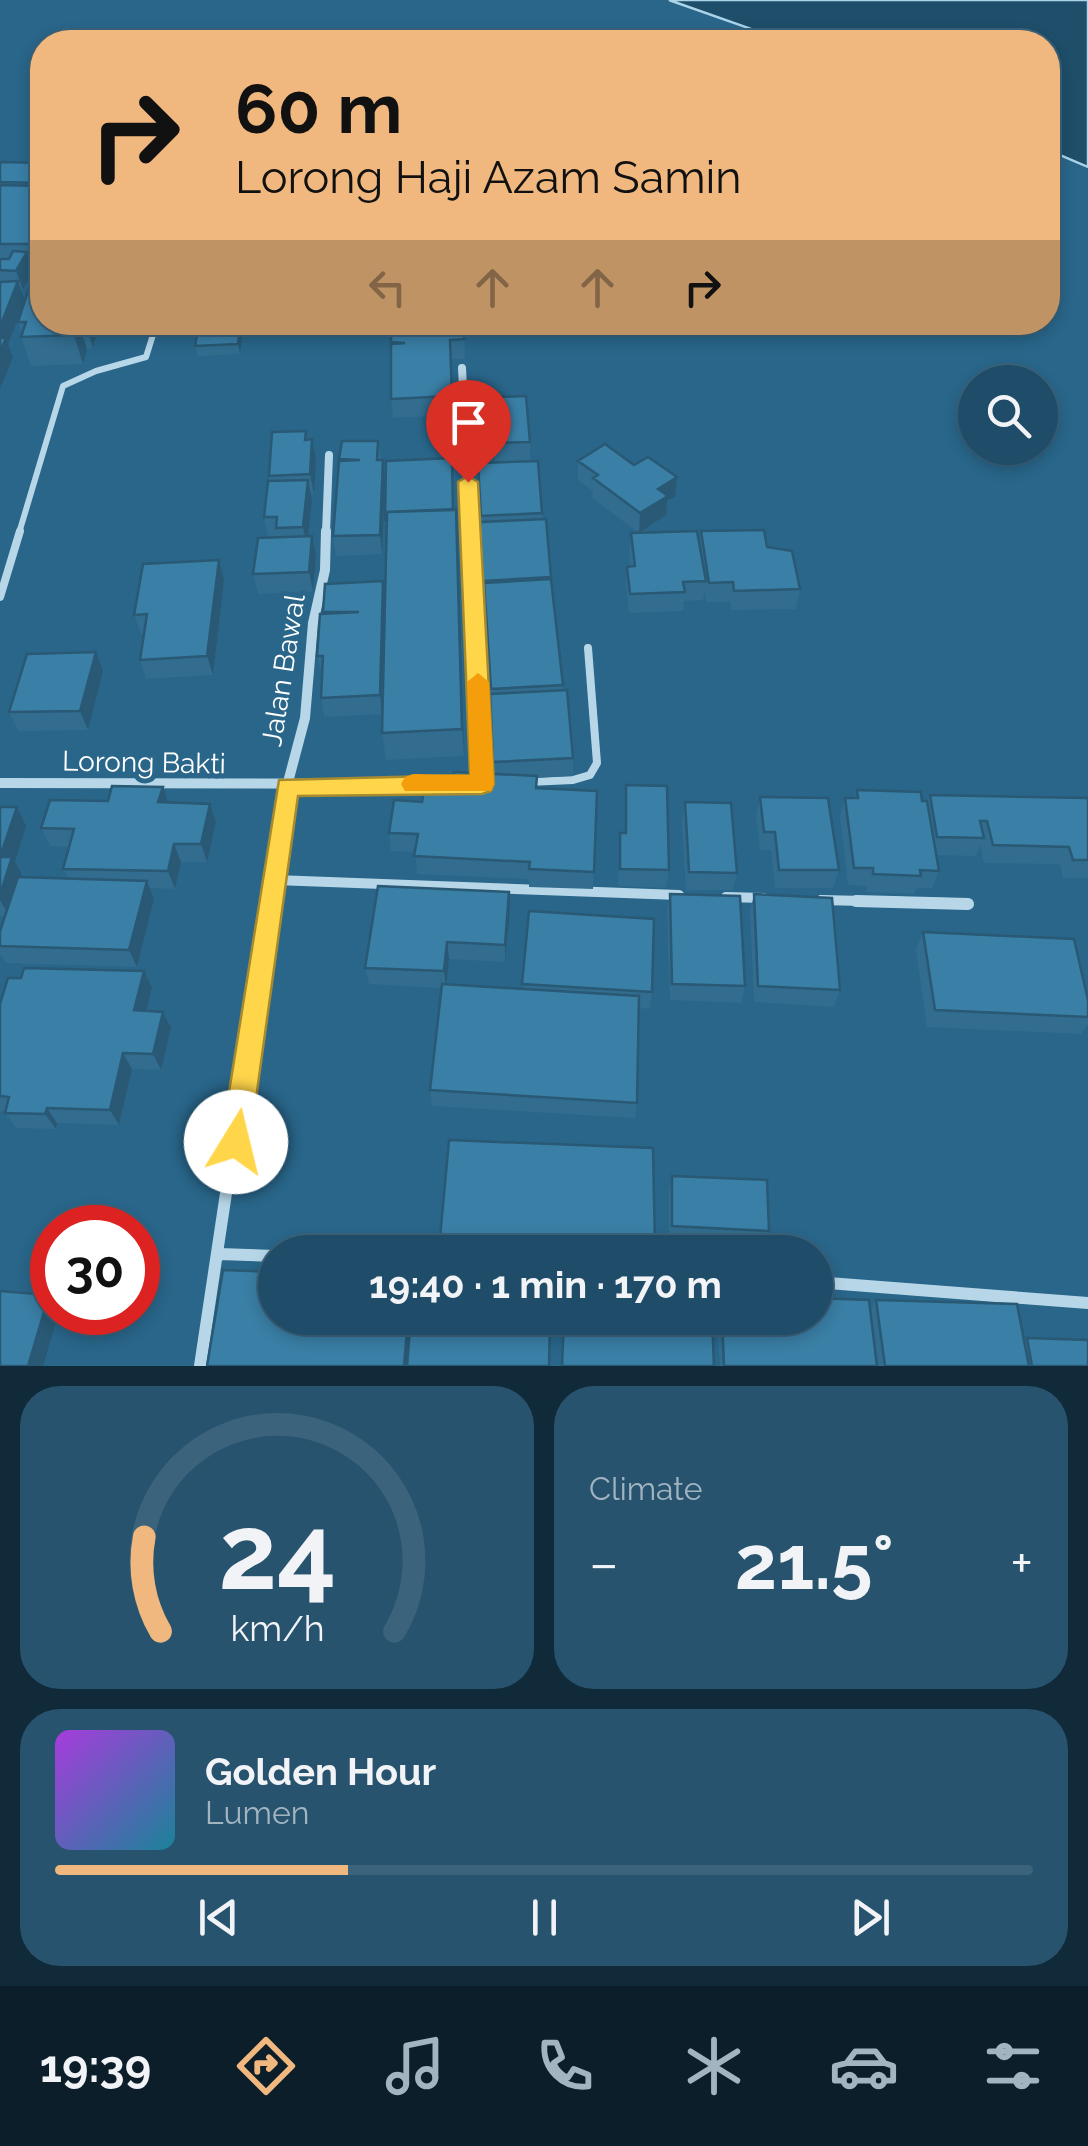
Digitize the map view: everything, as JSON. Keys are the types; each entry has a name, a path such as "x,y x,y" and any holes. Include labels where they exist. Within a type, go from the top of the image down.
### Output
{"street":[{"path":"462,368 482,784"},
{"name":"Jalan Bawal","path":"200,1366 287,786 305,718 313,623 325,570 328,455"},
{"name":"Lorong Bakti","path":"0,783 482,784"},
{"path":"275,880 694,896"},
{"path":"714,896 772,898"},
{"path":"812,900 968,904"},
{"path":"219,1254 258,1255"},
{"path":"833,1283 1088,1304"}],"lane":[{"path":"0,598 63,386 96,371 146,357 153,335"},
{"path":"517,783 574,780 590,775 597,763 588,648"},
{"path":"482,784 500,784"}],"water":[{"path":"669,0 1088,0 1088,167 1060,155 1060,30 754,30"}],"building":[{"path":"0,162 30,163 30,183 0,182"},
{"path":"0,185 30,186 30,244 0,244"},
{"path":"13,251 27,252 16,271 0,270 0,259 9,259"},
{"path":"18,281 0,327 0,282"},
{"path":"30,285 30,335 74,335 21,337 26,322 18,322"},
{"path":"197,335 239,335 238,344 195,346"},
{"path":"391,335 464,335 464,339 450,340 452,396 391,399 391,344 405,343 391,342"},
{"path":"526,396 530,442 494,443 493,428 475,429 473,398"},
{"path":"306,431 305,440 312,439 310,474 269,476 272,432"},
{"path":"342,441 378,441 377,460 383,460 380,535 333,536 339,461 360,460 339,459"},
{"path":"605,444 634,465 648,457 677,477 658,489 668,496 640,513 593,478 598,475 578,461"},
{"path":"452,458 453,510 387,512 385,520 386,461"},
{"path":"538,461 542,513 481,516 478,463"},
{"path":"308,480 303,527 276,528 277,517 264,517 268,481"},
{"path":"456,509 462,729 382,733 387,512"},
{"path":"546,519 551,577 483,581 480,522"},
{"path":"764,530 767,547 792,551 800,589 734,591 733,582 709,583 701,531"},
{"path":"697,531 706,581 683,582 685,592 630,594 627,567 635,566 631,533"},
{"path":"312,536 309,572 253,574 258,538"},
{"path":"219,560 207,656 140,660 147,614 134,615 143,564"},
{"path":"551,579 563,685 491,689 484,583"},
{"path":"383,581 380,695 321,698 323,656 317,656 320,614 359,612 323,612 325,584"},
{"path":"96,652 80,711 9,712 27,654"},
{"path":"567,690 573,758 493,762 490,694"},
{"path":"454,772 537,776 536,788 597,791 594,872 529,869 530,862 414,856 418,834 389,833 394,800 422,802 425,784 453,784"},
{"path":"626,785 667,786 669,870 620,869 620,833 626,833"},
{"path":"112,786 163,787 158,802 210,804 201,844 174,844 168,871 63,869 74,829 41,828 50,800 108,801"},
{"path":"857,790 921,792 922,801 927,801 939,871 920,870 921,876 873,874 873,868 854,868 845,798 858,798"},
{"path":"930,795 1088,798 1088,860 1073,860 1069,847 993,845 987,821 980,821 984,838 937,837"},
{"path":"760,797 828,798 839,870 779,870 775,832 764,832"},
{"path":"685,802 731,803 737,873 689,872"},
{"path":"0,807 17,807 0,857"},
{"path":"0,857 12,857 0,895"},
{"path":"18,877 147,881 129,950 0,946 0,931"},
{"path":"378,886 509,892 505,945 447,942 444,971 365,968"},
{"path":"670,894 740,896 745,986 672,984"},
{"path":"754,894 832,898 840,990 758,986"},
{"path":"529,911 654,919 652,992 522,984"},
{"path":"923,932 1074,939 1088,1000 1088,1017 935,1010"},
{"path":"24,968 144,971 134,1010 163,1012 153,1054 123,1053 110,1110 47,1108 45,1114 5,1113 9,1097 0,1096 0,1004 8,978 21,978"},
{"path":"442,984 639,996 637,1103 430,1090"},
{"path":"449,1140 653,1148 655,1235 440,1235"},
{"path":"672,1176 767,1180 769,1231 672,1226"},
{"path":"223,1270 258,1271 258,1335 407,1335 404,1366 207,1366"},
{"path":"0,1291 30,1293 30,1335 37,1335 28,1366 0,1366"},
{"path":"833,1299 869,1300 877,1366 724,1366 723,1335 833,1335"},
{"path":"876,1300 1017,1304 1029,1366 885,1366"},
{"path":"410,1335 550,1335 549,1366 407,1366"},
{"path":"563,1335 713,1335 714,1366 562,1366"},
{"path":"1027,1338 1088,1340 1088,1366 1032,1366"}],"slow traffic":[{"path":"413,784 482,784 478,682"}],"route":[{"path":"236,1142 287,786 482,784 468,482"}]}
